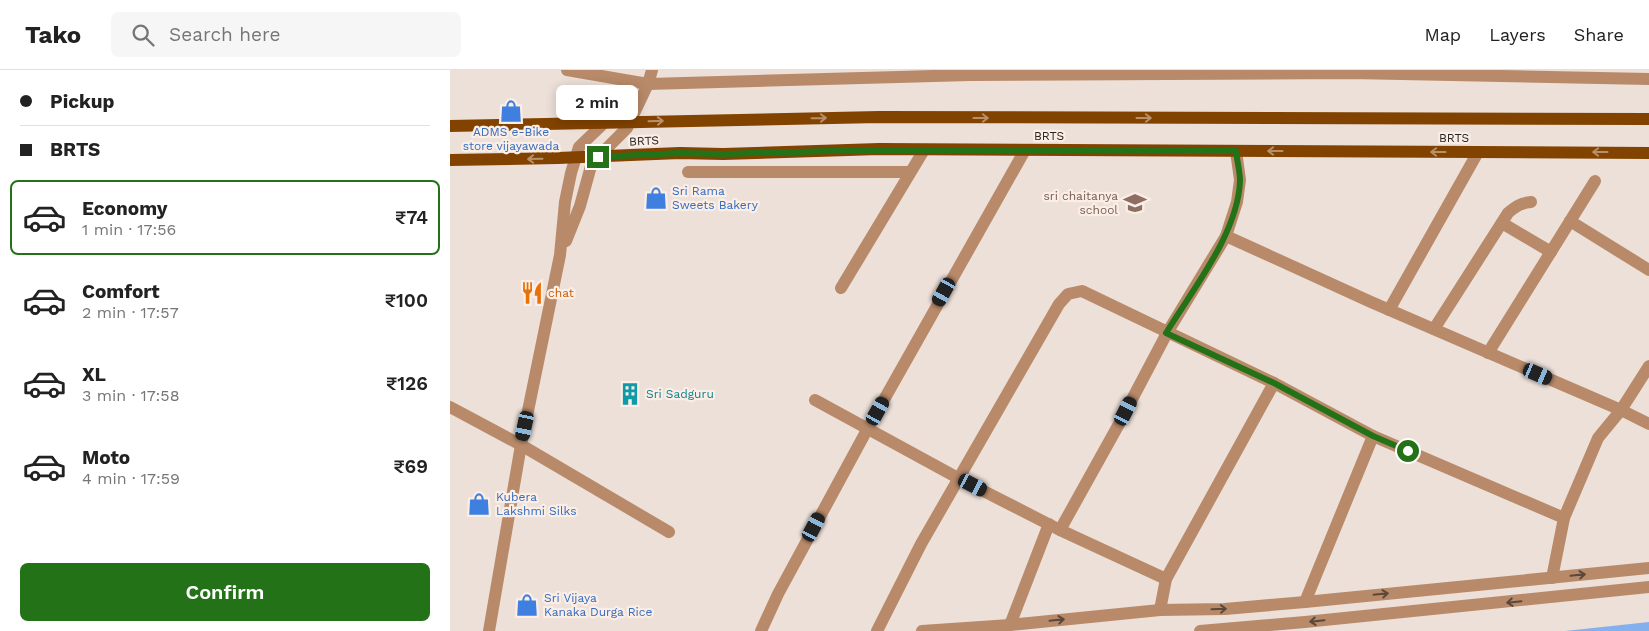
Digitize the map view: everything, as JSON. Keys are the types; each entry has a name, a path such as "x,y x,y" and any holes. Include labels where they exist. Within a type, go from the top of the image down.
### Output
{"main road":[{"path":"450,126 879,117 1649,119"},
{"name":"BRTS","path":"450,160 846,150 1649,153"}],"street":[{"path":"567,70 648,84 970,72 1351,72 1649,79"},
{"path":"560,255 580,206 589,172 598,157 623,134 648,84 652,70"},
{"path":"489,631 521,444 560,255 565,202 575,158 582,143 604,123"},
{"path":"841,288 924,150"},
{"path":"761,631 778,594 868,428 1025,150"},
{"path":"1010,625 1054,527 1119,424 1166,333 1226,236 1237,202 1240,180 1236,151"},
{"path":"1390,310 1478,152"},
{"path":"688,172 910,172"},
{"path":"1488,353 1595,181"},
{"path":"1434,329 1514,207 1522,203 1531,202"},
{"path":"1570,221 1649,270"},
{"path":"1502,223 1551,252"},
{"path":"1226,236 1649,424"},
{"path":"877,631 921,544 958,478 1055,312 1068,294 1082,292 1274,383 1373,436 1564,518"},
{"path":"1552,578 1564,518 1598,438 1621,410 1649,366"},
{"path":"1160,610 1166,579 1274,383"},
{"path":"815,400 958,478 1054,527 1166,579"},
{"path":"450,407 521,444 669,532"},
{"path":"1305,602 1373,436"},
{"path":"922,631 1010,625 1160,610 1225,609 1649,568"},
{"path":"1200,631 1649,587"}],"water":[{"path":"1649,622 1649,631 1565,631"}],"place":[{"name":"ADMS e-Bike store vijayawada","path":"511,111"},
{"name":"Sri Rama Sweets Bakery","path":"656,198"},
{"name":"sri chaitanya school","path":"1135,203"},
{"name":"chat","path":"532,293"},
{"name":"Sri Sadguru","path":"630,394"},
{"name":"Kubera Lakshmi Silks","path":"479,504"},
{"name":"Sri Vijaya Kanaka Durga Rice","path":"527,605"}],"route":[{"path":"598,157 680,153 723,154 863,150 1236,151 1240,180 1239,191 1226,236 1166,333 1274,383 1373,436 1408,451"}]}
